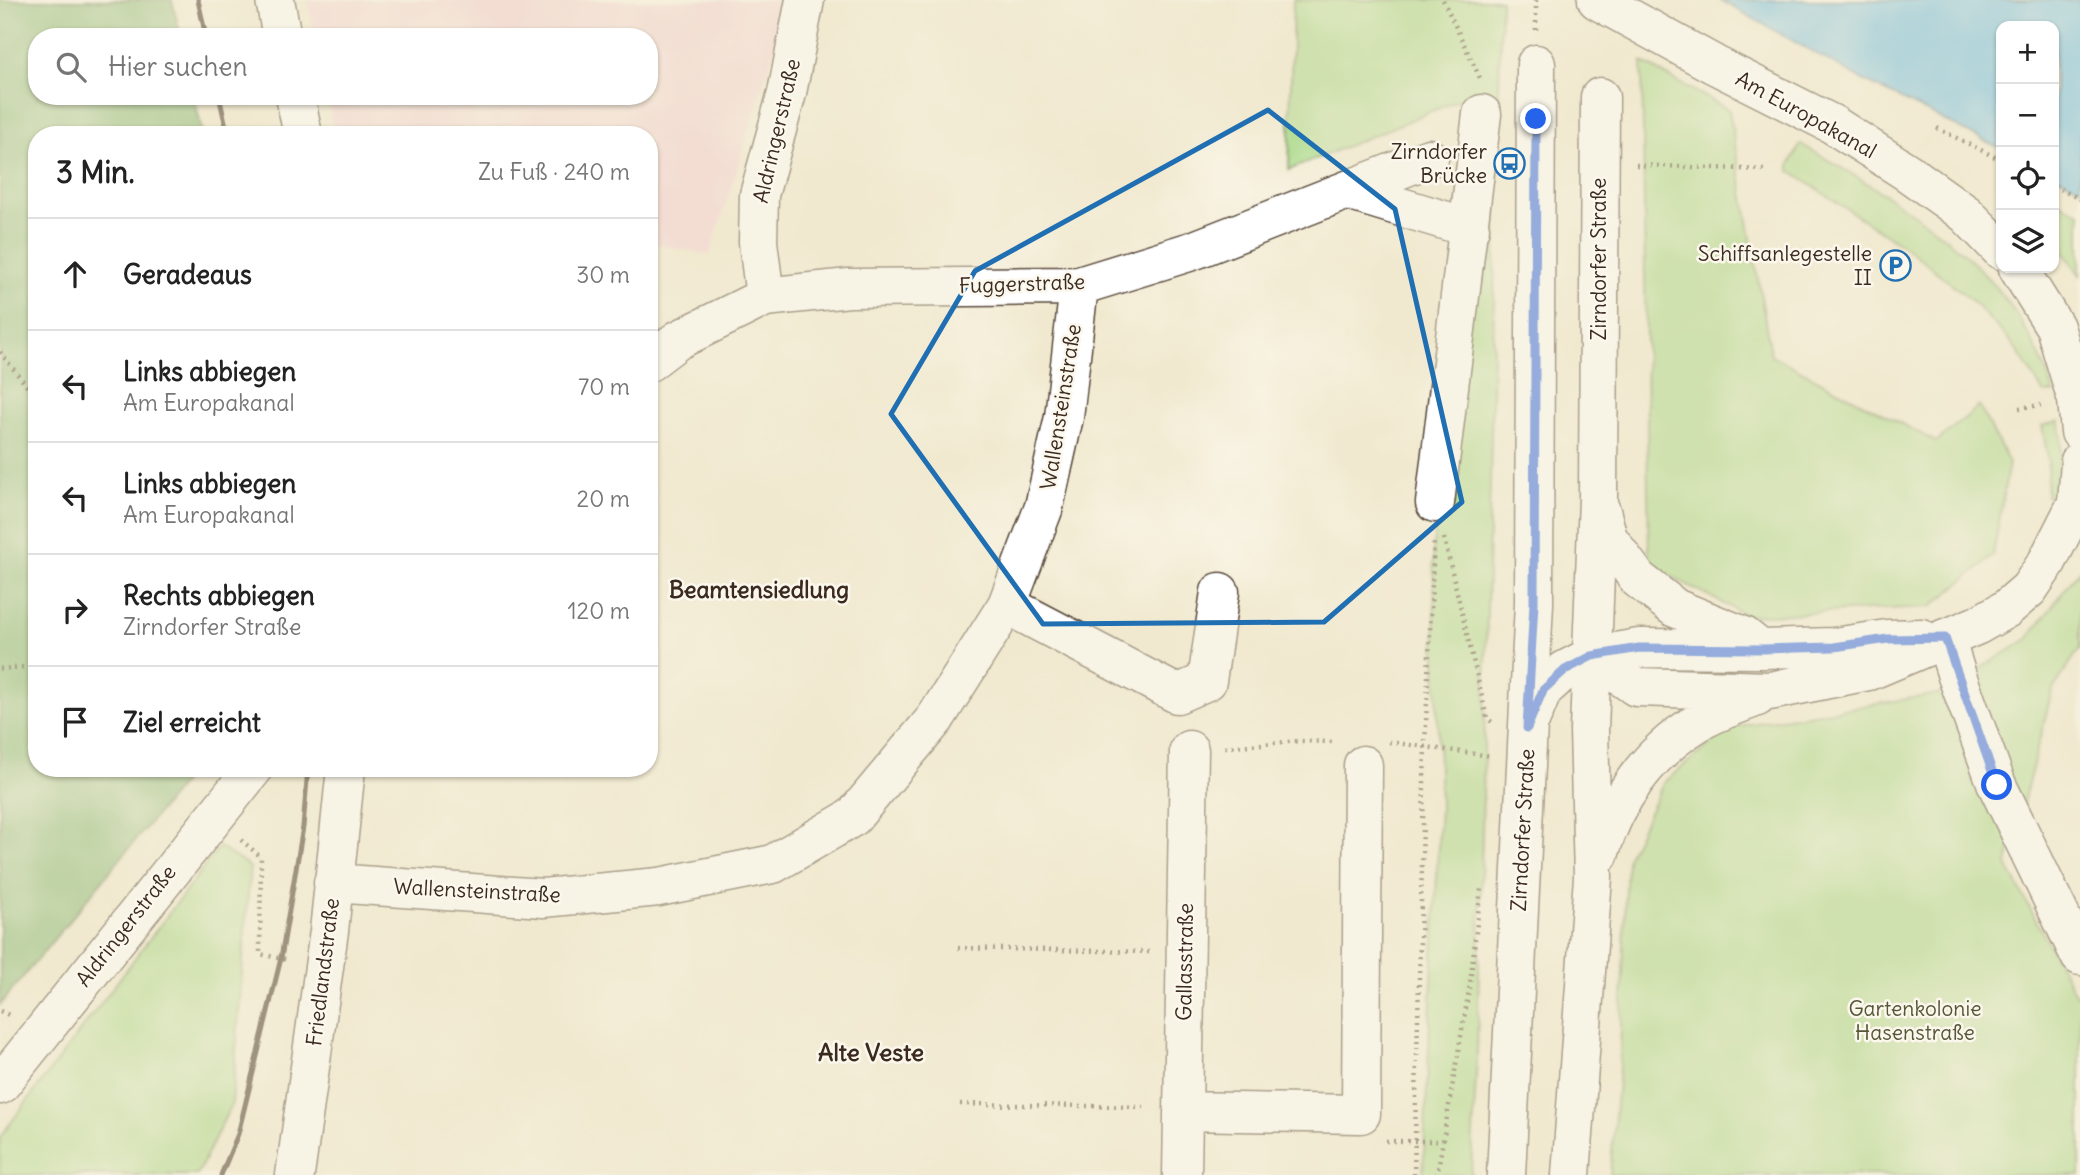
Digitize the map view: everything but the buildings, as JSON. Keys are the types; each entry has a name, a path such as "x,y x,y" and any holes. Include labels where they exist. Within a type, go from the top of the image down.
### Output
{"main road":[{"path":"275,0 280,28"},
{"name":"Aldringerstraße","path":"765,297 758,242 759,195 787,93 805,0"},
{"name":"Am Europakanal","path":"1597,0 1715,65 1832,124 1966,214 1996,245"},
{"name":"Zirndorfer Straße","path":"1506,1175 1507,734 1534,603 1536,64"},
{"name":"Zirndorfer Straße","path":"1571,1175 1593,877 1589,730 1598,499 1600,97"},
{"path":"297,105 301,126"},
{"path":"1435,503 1482,114"},
{"name":"Fuggerstraße","path":"765,297 849,288 1079,286 1192,251 1429,158"},
{"path":"1348,191 1469,228"},
{"path":"2021,273 2055,327 2077,400 2080,432"},
{"name":"Wallensteinstraße","path":"333,883 543,898 659,887 773,864 853,817 935,719 1007,605 1044,507 1064,416 1079,286"},
{"path":"658,355 678,340 765,297"},
{"path":"1593,877 1607,827 1634,780 1651,758 1698,723 1770,691 1869,671 1988,620 2006,609 2029,589 2047,562 2077,503 2080,461"},
{"path":"1598,499 1608,538 1638,579 1675,608 1744,636 1763,649"},
{"path":"1007,605 1177,694 1208,681 1220,592"},
{"path":"1507,734 1543,690 1565,670 1592,656 1639,648 1834,647 1888,639 1945,638"},
{"path":"1945,638 1997,785 2080,956"},
{"path":"1592,656 1636,687 1770,691"},
{"name":"Gallasstraße","path":"1182,1175 1189,750"},
{"path":"1183,1110 1362,1114 1363,765"},
{"name":"Aldringerstraße","path":"0,1085 247,777"},
{"name":"Friedlandstraße","path":"295,1175 318,1021 345,777"}],"path":[{"path":"1443,0 1480,75 1482,114"},
{"path":"1937,128 1996,158"},
{"path":"1627,165 1765,170"},
{"path":"2059,188 2080,199"},
{"path":"0,352 28,387"},
{"path":"2019,408 2034,406"},
{"path":"1435,503 1487,718 1507,734 1496,757"},
{"path":"1414,1175 1425,746 1435,503"},
{"path":"0,669 28,667"},
{"path":"237,836 261,857 260,954 294,961"},
{"path":"1437,1175 1470,984 1482,877"},
{"path":"958,948 1185,953"},
{"path":"0,1011 11,1016"},
{"path":"960,1104 1183,1110"}],"highlighted area":[{"path":"1268,110 1395,209 1462,502 1324,622 1043,624 891,414 975,271"}],"shaded area":[{"path":"308,0 790,0 710,255 658,245 658,126 332,126 329,105 658,105 658,28 313,28"}],"green space":[{"path":"0,0 172,0 179,28 28,28 28,105 196,105 201,126 28,126 28,777 188,777 0,1005"},
{"path":"1293,0 1501,0 1477,1055 1471,1175 1423,1175 1440,806 1433,552 1466,97 1289,170"},
{"path":"1642,62 1729,110 1771,355 1936,442 1979,406 2009,463 1993,556 1931,607 1747,616 1649,565"},
{"path":"1801,144 1919,217 1953,244 1985,275 2013,309 2036,348 2054,393 2044,393 2012,343 1971,300 1912,252 1790,171 1790,164"},
{"path":"2059,202 2080,213 2080,275 2059,246"},
{"path":"2060,421 2060,469 2057,489 2054,498 2051,498 2046,495 2048,460 2042,426"},
{"name":"Gartenkolonie Hasenstraße","path":"2080,569 2080,648 2052,691 2007,865 2075,994 2080,995 2080,1175 1610,1175 1620,1055 1627,858 1664,782 1731,727 1938,694 2028,639"},
{"path":"219,847 250,867 232,1103 197,1175 0,1175 0,1137"}],"water":[{"path":"1720,0 2080,0 2080,188 2059,178 2059,21 1996,21 1996,146 1863,80"}],"railway":[{"path":"198,0 204,28"},
{"path":"221,105 226,126"},
{"path":"221,1175 238,1134 281,958 303,827 307,777"}],"place":[{"name":"Zirndorfer Brücke","path":"1510,164"},
{"name":"Schiffsanlegestelle II","path":"1895,266"}],"district":[{"name":"Beamtensiedlung","path":"759,590"},
{"name":"Alte Veste","path":"871,1053"}],"route":[{"path":"1536,119 1534,603 1527,728 1543,690 1565,670 1592,656 1639,648 1834,647 1888,639 1945,638 1997,785"}]}
